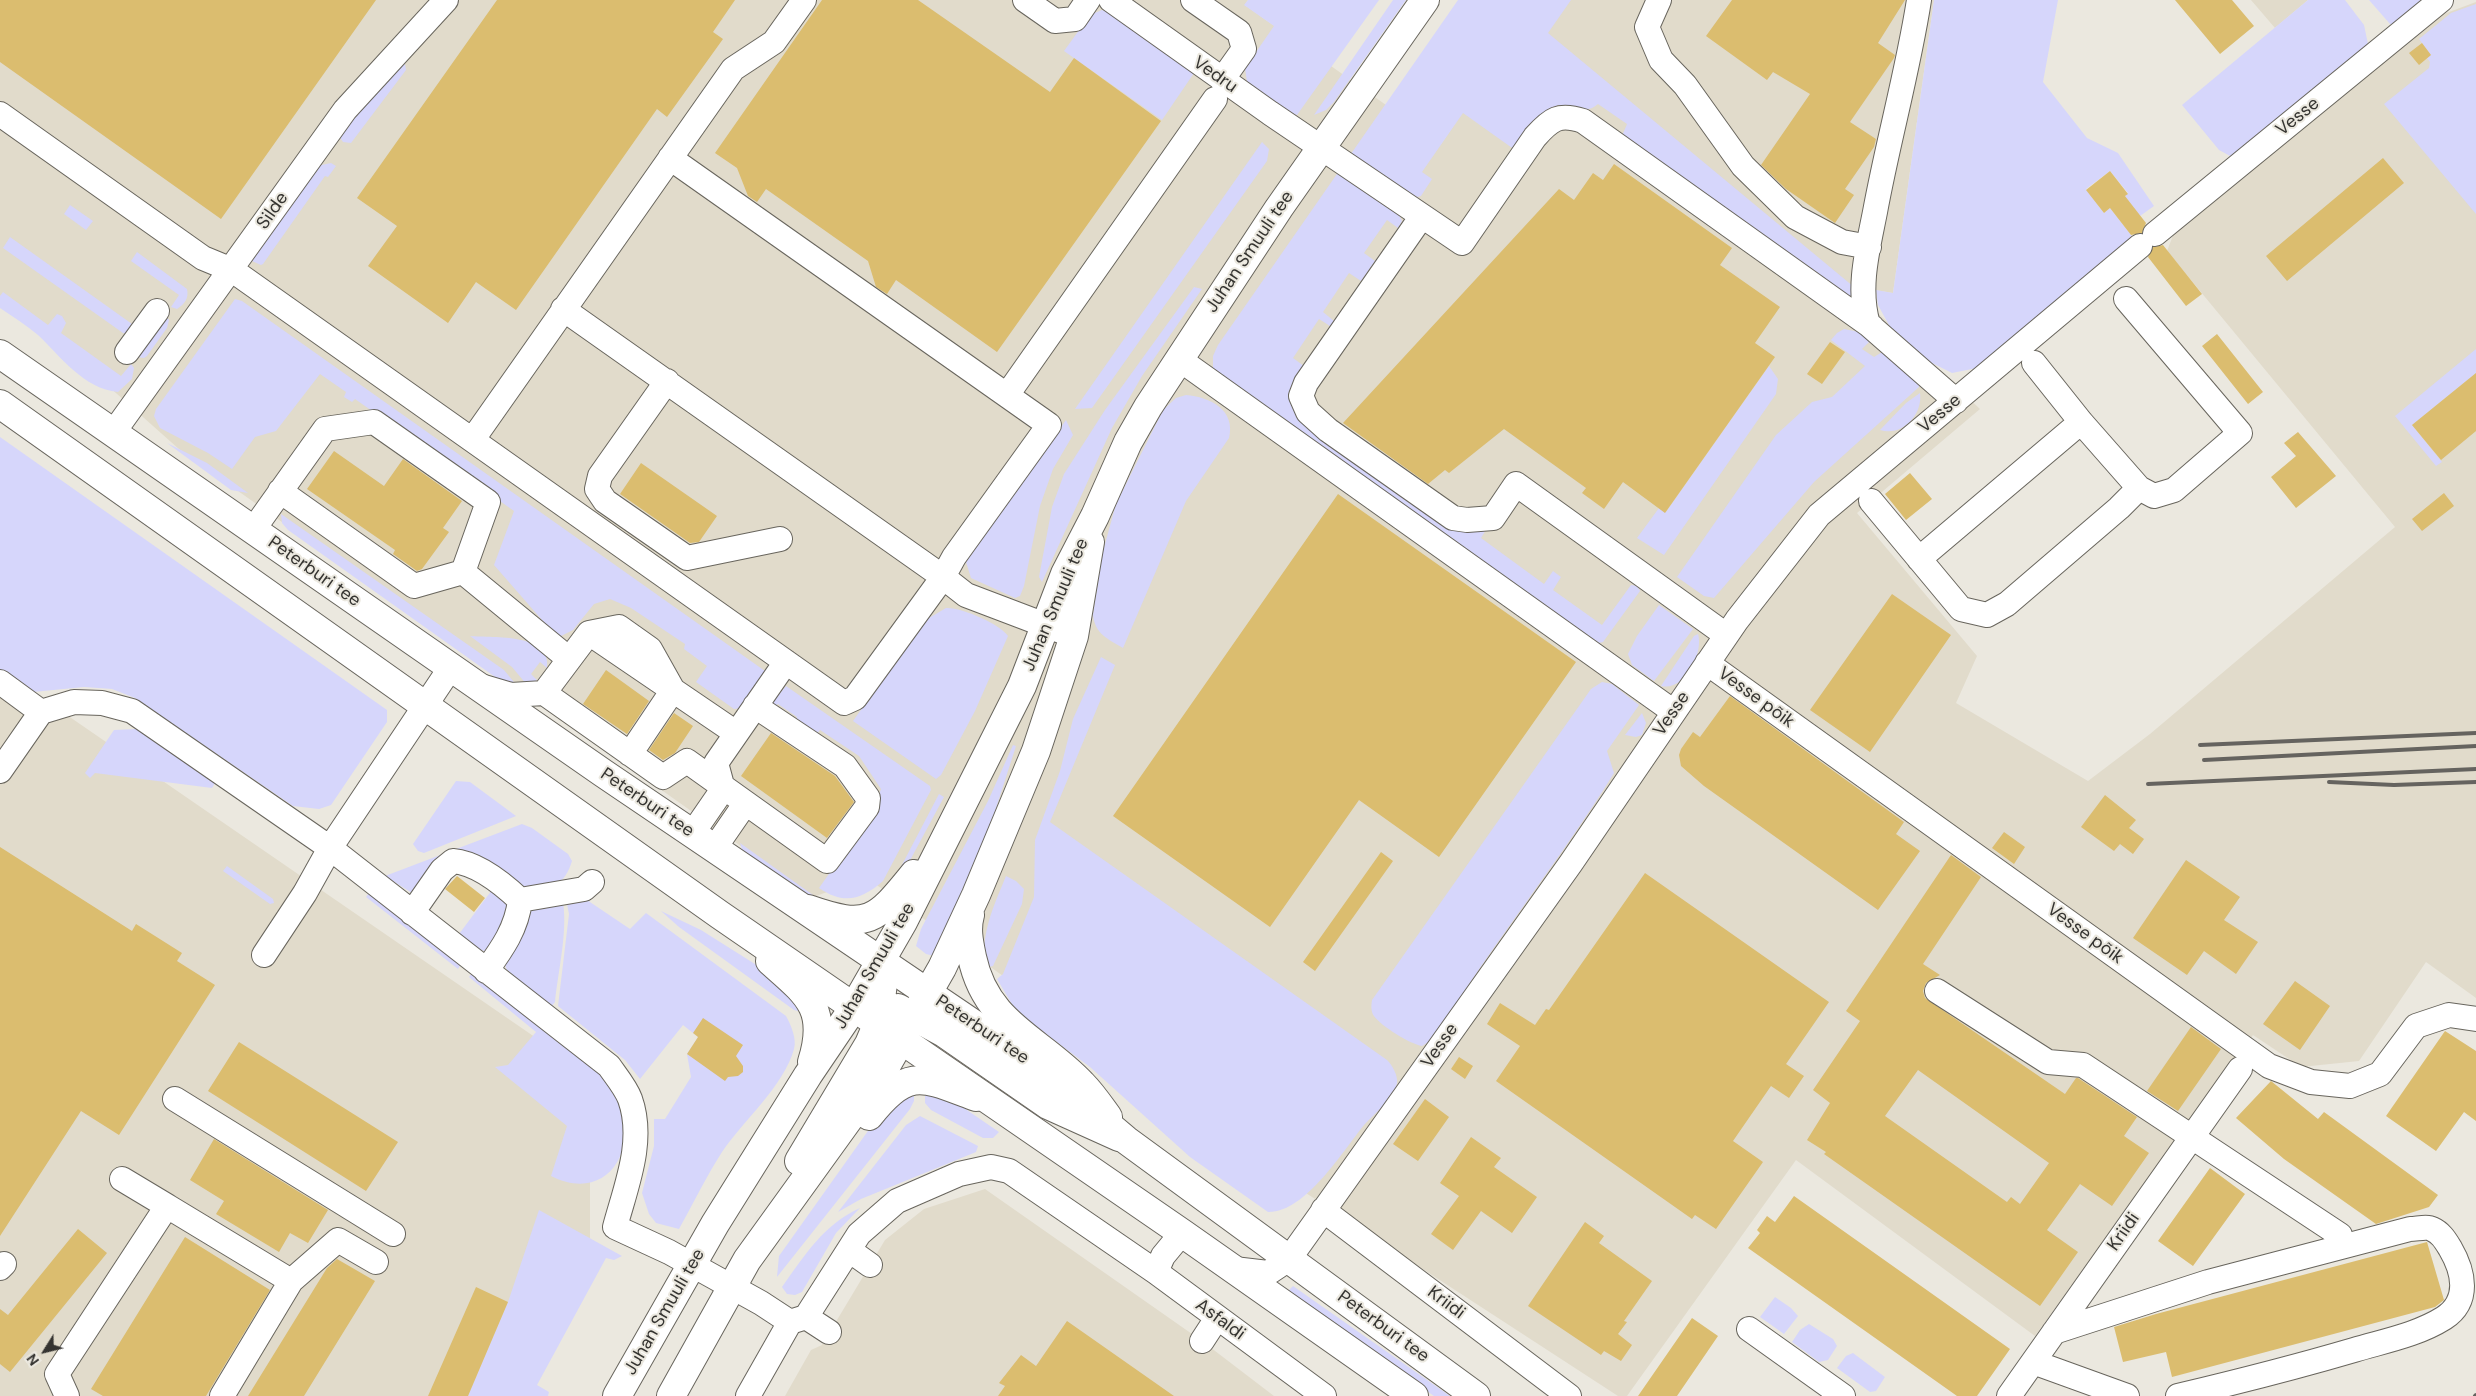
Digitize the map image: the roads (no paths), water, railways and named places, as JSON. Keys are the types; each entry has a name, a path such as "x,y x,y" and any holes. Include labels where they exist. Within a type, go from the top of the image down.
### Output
{"main road":[{"name":"Juhan Smuuli tee","path":"617,1396 692,1266 808,1075 854,1006 880,962 950,830 1022,686 1065,574 1095,516 1128,442 1179,360 1321,147 1425,0"},
{"name":"Peterburi tee","path":"0,354 692,834 1049,1075 1126,1140 1476,1396"},
{"path":"0,404 720,914 854,1006 880,1012 908,1028 995,1104 1182,1232 1414,1396"},
{"name":"Juhan Smuuli tee","path":"670,1396 747,1260 882,1073 928,993 976,895 1036,751 1074,636 1095,516"},
{"path":"799,906 837,920 873,916 892,902 950,830"},
{"path":"976,895 967,926 974,964 985,995 1004,1019 1082,1083 1126,1140"},
{"path":"720,914 790,978 810,1000 818,1027 818,1040 808,1075"},
{"path":"747,1260 803,1154 869,1044 880,1012 884,983 880,962"},
{"path":"908,1028 944,1033 1048,1105 1126,1140"},
{"path":"747,1260 797,1210 826,1176 860,1127 891,1091 916,1079 933,1081 995,1104"}],"street":[{"name":"Silde","path":"113,432 232,270 345,110 446,0"},
{"path":"473,439 733,69 774,42 804,0"},
{"path":"1025,0 1055,21 1075,19 1088,0"},
{"name":"Vedru","path":"1111,0 1219,89 1321,147 1462,243 1546,125 1558,118 1570,117 1583,121 1872,327"},
{"path":"1659,0 1647,27 1661,60 1684,85 1743,166 1795,217 1842,242 1869,248"},
{"path":"1919,0 1913,40 1886,152 1863,288 1863,307 1868,324 1956,401"},
{"name":"Vesse","path":"1289,1259 1565,871 1726,635 1819,515 2147,240 2441,0"},
{"path":"1007,396 1219,89 1244,49 1239,32 1205,3"},
{"path":"0,114 203,258 232,270 473,439 844,704 856,698 1049,425 670,158"},
{"path":"1422,216 1306,383 1301,396 1308,412 1328,430 1453,518 1467,520 1493,518 1516,484 1726,635"},
{"path":"2034,363 2081,422 2139,488 2154,496 2174,490 2240,434 2126,299"},
{"path":"563,309 966,595 1074,636"},
{"path":"127,352 157,311"},
{"path":"1179,360 1674,712"},
{"path":"667,381 600,476 597,489 605,501 687,558 780,539"},
{"path":"253,530 324,429 374,422 488,502 462,572"},
{"path":"1919,560 2081,422"},
{"path":"1871,501 1961,609 1987,614 2007,604 2119,508 2139,488"},
{"path":"280,491 414,586 462,572"},
{"path":"462,572 570,659"},
{"path":"544,693 589,633 736,733"},
{"path":"692,834 723,789 716,763 786,662"},
{"name":"Vesse põik","path":"1707,664 2269,1066 2310,1082 2350,1086 2380,1074 2416,1026 2449,1015 2476,1019"},
{"path":"264,955 305,893 330,848 451,667"},
{"path":"0,682 41,712"},
{"path":"475,684 511,695 544,693 663,776 687,761 723,789 827,861 867,807 868,798 844,766 755,706"},
{"path":"630,754 673,690"},
{"path":"0,771 41,712 74,702 102,703 132,711 330,848 609,1066 630,1097 637,1127 633,1160 615,1227 670,1252 731,1288 761,1303 829,1332"},
{"path":"714,849 745,804"},
{"path":"412,913 442,870 453,861 464,862 506,887 520,900"},
{"path":"520,900 584,889 592,882"},
{"path":"486,971 505,945 518,917 520,900"},
{"path":"1937,991 2048,1062 2083,1065 2340,1235"},
{"name":"Kriidi","path":"2009,1396 2240,1068"},
{"path":"175,1099 393,1234"},
{"name":"Asfaldi","path":"748,1396 798,1320 859,1234 897,1201 959,1174 991,1167 1009,1171 1156,1272 1324,1396"},
{"path":"122,1179 291,1280"},
{"path":"67,1396 57,1374 168,1206"},
{"name":"Kriidi","path":"1323,1210 1569,1396"},
{"path":"2054,1332 2208,1282 2410,1229 2431,1228 2441,1234 2454,1255 2463,1280 2459,1302 2456,1308 2444,1318 2417,1332 2273,1373 2178,1396"},
{"path":"1156,1272 1163,1256 1182,1232"},
{"path":"222,1396 291,1280 338,1240 376,1262"},
{"path":"849,1250 870,1265"},
{"path":"1234,1269 1268,1273 1289,1259"},
{"path":"1202,1341 1217,1318"},
{"path":"1749,1329 1843,1396"},
{"path":"2033,1362 2127,1396"}],"railway":[{"path":"2200,745 2476,733"},
{"path":"2204,760 2476,746"},
{"path":"2148,784 2476,769"},
{"path":"2329,782 2394,785 2476,782"}]}
